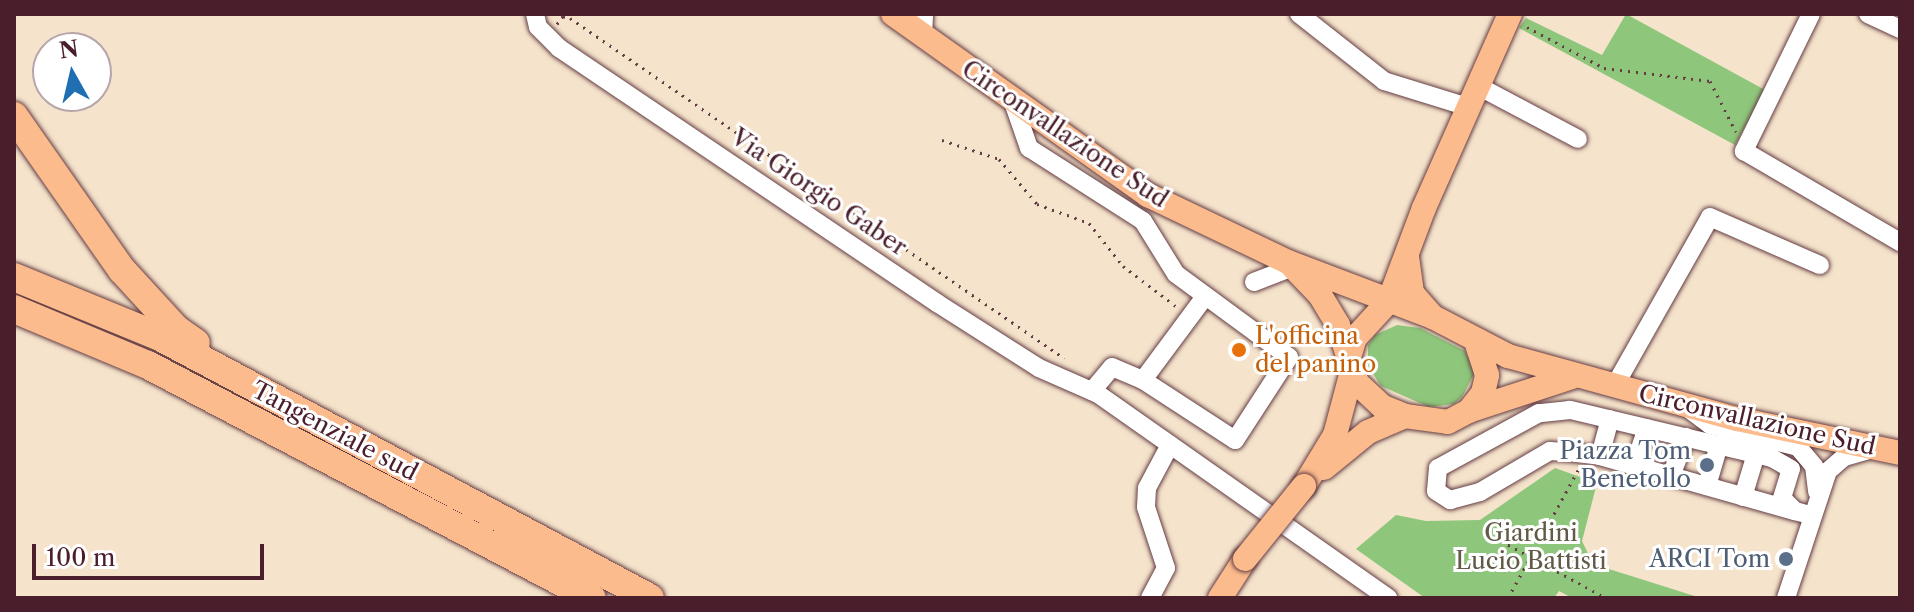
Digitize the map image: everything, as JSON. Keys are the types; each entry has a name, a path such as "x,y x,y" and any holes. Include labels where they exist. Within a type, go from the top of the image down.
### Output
{"highway":[{"path":"14,116 122,270 176,329 230,365 347,425 365,447"},
{"name":"Tangenziale sud","path":"14,277 160,337 650,598"},
{"name":"Tangenziale sud","path":"14,309 148,365 592,598"}],"main road":[{"name":"Circonvallazione Sud","path":"893,14 923,24 1013,102 1148,195 1290,264 1389,301"},
{"path":"1220,598 1245,559 1304,486 1335,435 1355,338 1389,301 1473,96 1510,16"},
{"name":"Circonvallazione Sud","path":"1407,257 1412,293 1433,317 1476,342 1572,377 1685,406 1900,453"},
{"name":"Circonvallazione Sud","path":"1290,264 1320,295 1367,395 1405,416 1448,422 1469,411 1572,377"},
{"path":"1389,301 1433,317"},
{"path":"1469,411 1483,393 1487,375 1476,342"},
{"path":"1304,486 1352,443 1405,416"}],"street":[{"name":"Via Giorgio Gaber","path":"535,14 548,36 937,303 1039,368 1092,391 1343,565 1378,595"},
{"path":"1299,14 1384,81 1473,96 1578,139"},
{"path":"1811,14 1744,151 1900,242"},
{"path":"1868,14 1900,29"},
{"path":"1013,102 1029,148 1143,221 1169,265 1198,292 1289,357 1235,440 1143,380 1112,367 1092,391"},
{"name":"Circonvallazione Sud","path":"1614,387 1710,217 1820,265"},
{"path":"1254,282 1290,264"},
{"path":"1143,380 1190,317 1198,292"},
{"path":"1685,406 1710,425 1798,447 1810,456 1817,492"},
{"path":"1570,410 1756,454 1791,469 1782,498 1802,513 1600,456 1550,451 1480,492 1450,500 1436,491 1438,468 1539,413 1570,410"},
{"path":"1600,456 1610,419"},
{"path":"1634,466 1647,428"},
{"path":"1671,476 1686,437"},
{"path":"1825,438 1828,471"},
{"path":"1150,598 1166,568 1146,507 1147,488 1170,445"},
{"path":"1707,486 1719,445"},
{"path":"1786,598 1802,513 1828,471 1844,457 1875,448"},
{"path":"1743,497 1756,454"}],"path":[{"path":"548,36 563,16 570,18 1064,358"},
{"path":"1510,16 1604,68 1710,81 1731,128 1750,138"},
{"path":"942,140 999,159 1037,204 1089,223 1123,266 1190,317"},
{"path":"1508,598 1578,470"},
{"path":"1494,537 1606,598"}],"green space":[{"path":"1626,14 1765,90 1735,145 1519,28 1526,18 1602,55"},
{"path":"1397,325 1420,328 1465,351 1475,372 1462,397 1454,404 1429,407 1381,386 1368,366 1368,345 1375,335"},
{"name":"Giardini Lucio Battisti","path":"1555,468 1597,483 1582,541 1593,564 1701,598 1572,598 1559,591 1554,598 1425,598 1356,549 1396,515 1426,521 1480,520"}],"place":[{"name":"L'officina del panino","path":"1239,350"},
{"name":"Piazza Tom Benetollo","path":"1707,465"},
{"name":"ARCI Tom","path":"1786,559"}]}
